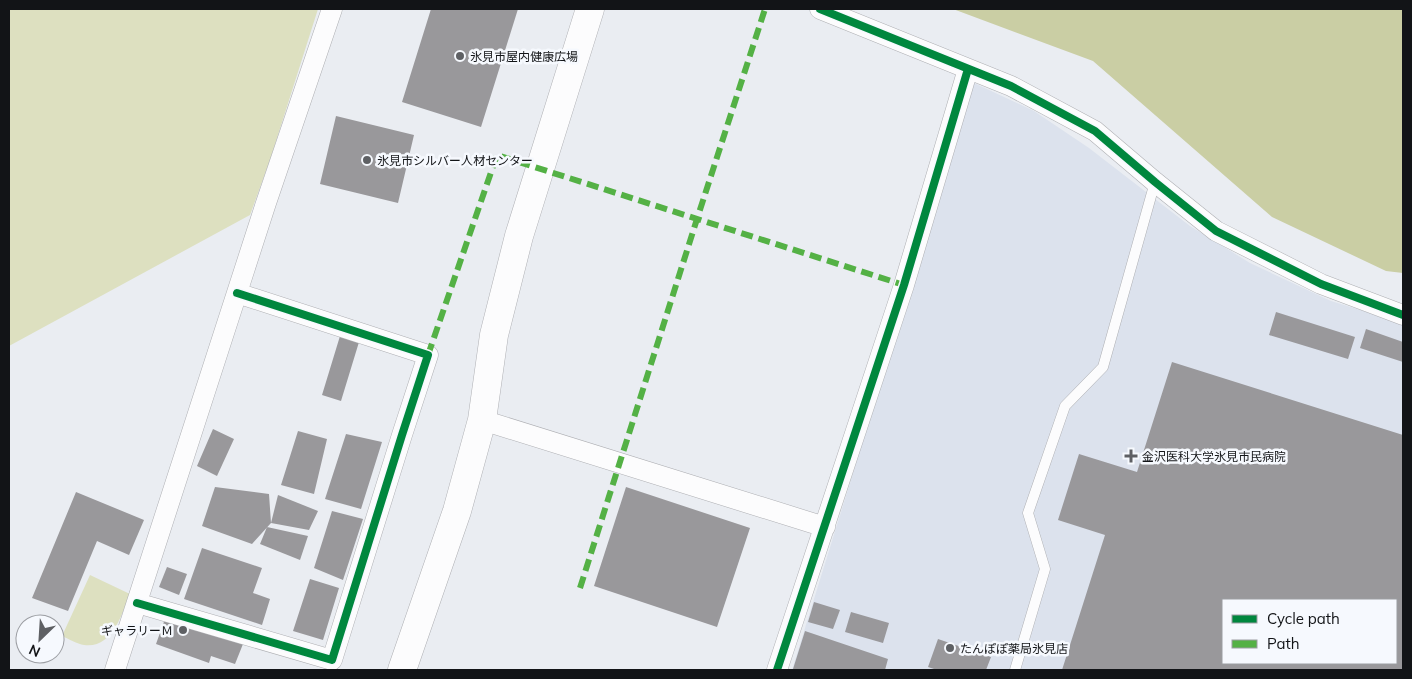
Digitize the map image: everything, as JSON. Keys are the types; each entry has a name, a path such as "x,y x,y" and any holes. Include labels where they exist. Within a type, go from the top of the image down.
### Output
{"street":[{"path":"115,670 266,203 332,9"},
{"path":"402,670 457,512 482,420 494,335 519,236 590,9"},
{"path":"820,9 1011,86 1095,130 1216,231 1322,284 1403,315"},
{"path":"777,670 904,285 968,69"},
{"path":"137,602 332,660 428,355 237,293"},
{"path":"482,420 824,527"}],"lane":[{"path":"1014,670 1045,569 1028,513 1065,406 1104,367 1155,182"}],"shaded area":[{"name":"金沢医科大学氷見市民病院","path":"974,83 1034,111 1089,148 1190,226 1250,263 1331,301 1403,323 1403,670 792,670"}],"green space":[{"path":"9,9 318,9 270,160 250,215 9,346"},
{"path":"953,9 1403,9 1403,273 1386,271 1272,217 1093,61"},
{"path":"90,575 130,594 119,620 109,636 102,642 94,645 76,643 65,638 65,629"}],"building":[{"name":"氷見市屋内健康広場","path":"431,9 518,9 481,127 402,102"},
{"name":"氷見市シルバー人材センター","path":"336,116 414,135 398,203 320,184"},
{"path":"1276,312 1355,337 1348,359 1269,335"},
{"path":"1366,329 1403,342 1403,362 1360,348"},
{"path":"340,336 359,342 341,401 322,395"},
{"path":"1172,362 1403,435 1403,670 1062,670 1105,535 1058,520 1079,454 1137,472"},
{"path":"213,429 234,439 217,476 197,466"},
{"path":"298,431 327,439 314,494 281,485"},
{"path":"346,434 382,442 361,509 325,499"},
{"path":"215,487 269,494 271,523 252,544 202,526"},
{"path":"626,487 750,528 717,627 594,586"},
{"path":"76,492 144,520 129,555 97,541 68,611 32,598"},
{"path":"278,495 318,511 309,530 271,523"},
{"path":"332,511 363,519 343,580 314,568"},
{"path":"267,527 308,536 300,560 260,544"},
{"path":"202,548 262,568 253,593 270,599 262,625 184,599"},
{"path":"167,567 187,574 179,595 159,587"},
{"path":"310,579 339,588 323,640 293,631"},
{"path":"814,602 840,610 833,629 808,622"},
{"path":"851,612 889,623 883,643 845,632"},
{"name":"ギャラリーＭ","path":"166,616 243,644 235,664 211,656 209,663 156,644"},
{"path":"805,631 888,659 885,670 793,669"},
{"name":"たんぽぽ薬局氷見店","path":"938,639 991,657 986,670 937,670 928,667"}],"marked path":[{"path":"580,588 765,9"},
{"path":"428,355 497,155 904,285"}],"cycle path":[{"path":"820,9 1011,86 1095,131 1216,231 1321,284 1403,315"},
{"path":"777,670 904,285 968,69"},
{"path":"137,603 332,660 428,355 237,293"}],"place":[{"name":"氷見市屋内健康広場","path":"460,56"},
{"name":"氷見市シルバー人材センター","path":"367,160"},
{"name":"金沢医科大学氷見市民病院","path":"1131,456"},
{"name":"ギャラリーＭ","path":"183,630"},
{"name":"たんぽぽ薬局氷見店","path":"950,648"}]}
